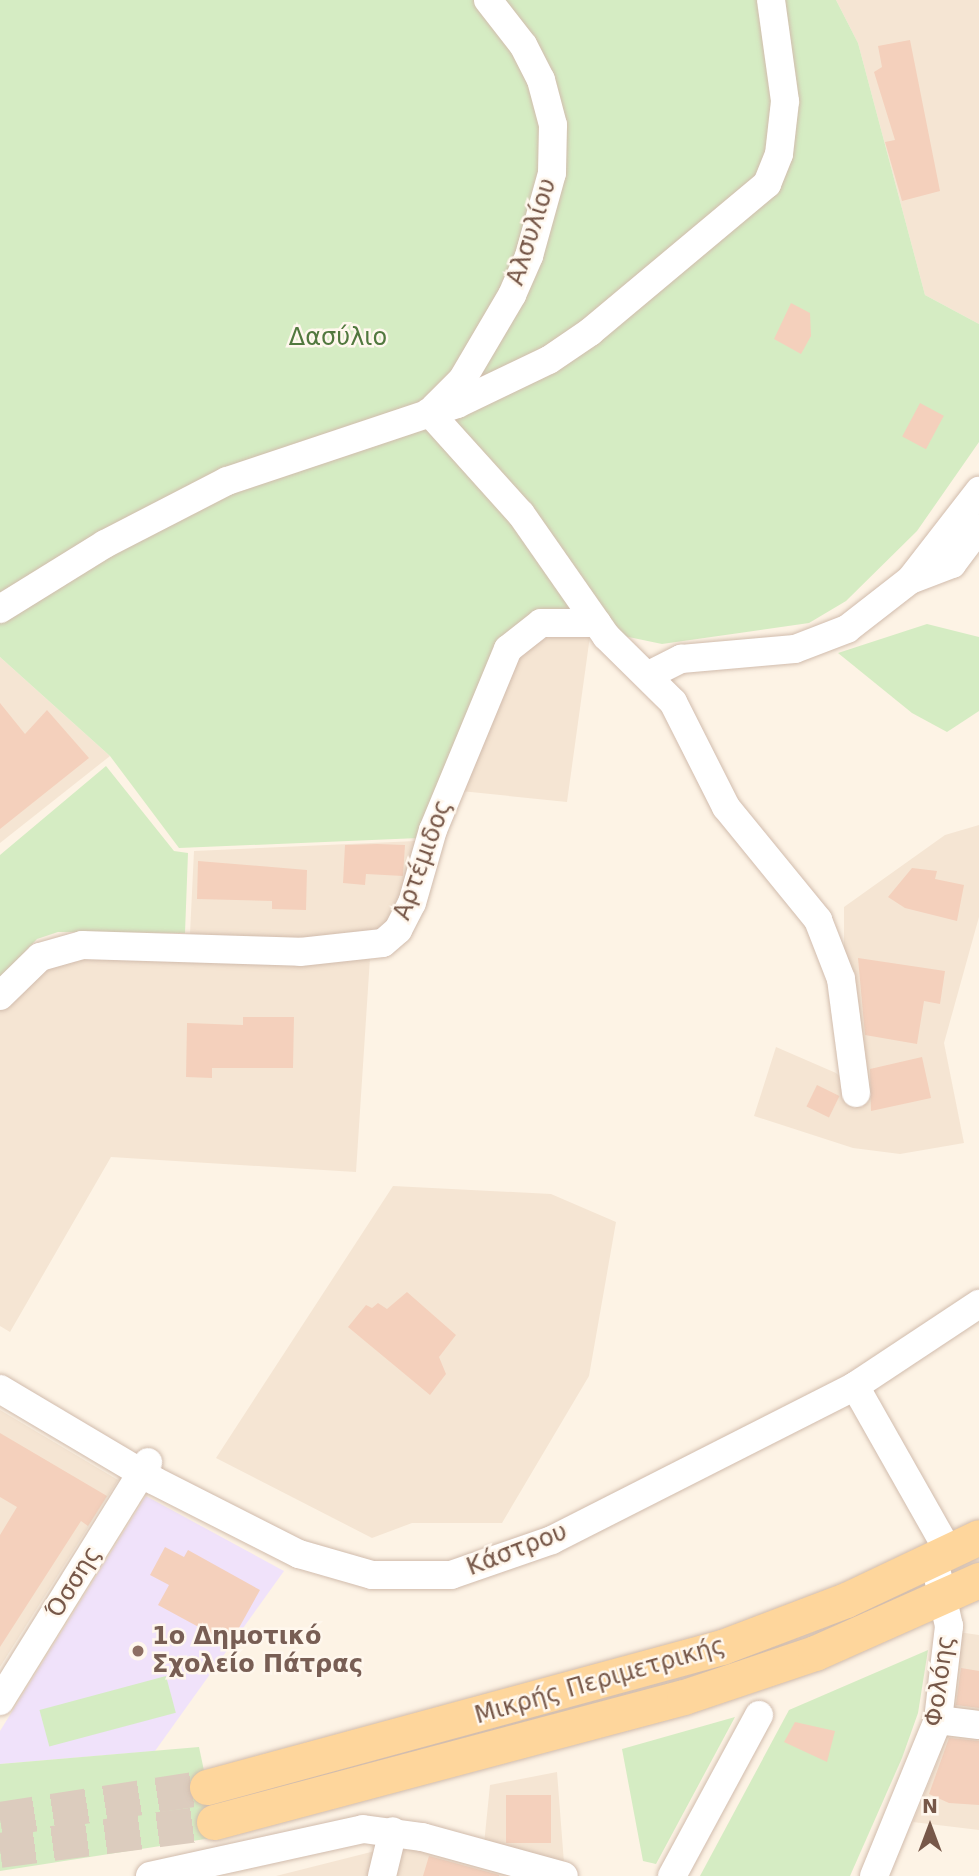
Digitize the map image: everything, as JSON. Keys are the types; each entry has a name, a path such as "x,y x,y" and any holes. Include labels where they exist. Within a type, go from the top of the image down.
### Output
{"main road":[{"name":"Μικρής Περιμετρικής","path":"207,1787 722,1647 954,1550"},
{"name":"Μικρής Περιμετρικής","path":"214,1822 632,1714 814,1653 979,1580"}],"street":[{"name":"Αλσυλίου","path":"429,412 462,380 501,317 529,256 552,173 553,125 541,80 523,45 488,0"},
{"path":"0,609 105,544 219,485 483,393 569,347 767,184 779,154 785,101 771,0"},
{"path":"429,412 521,514 597,623 649,675 680,713 726,807 805,900 826,935 841,979 856,1093"},
{"path":"649,675 681,659 773,652 822,641 864,619 911,580 979,491"},
{"path":"911,580 952,564 979,528"},
{"name":"Αρτέμιδος","path":"0,996 40,957 82,945 311,952 383,943 398,930 412,903 433,830 508,649 541,622 597,623"},
{"name":"Κάστρου","path":"0,1389 323,1563 400,1578 451,1575 552,1540 855,1386 979,1304"},
{"name":"Φολόης","path":"855,1386 954,1550 946,1596 949,1626 938,1720 874,1876"},
{"name":"Όσσης","path":"0,1701 145,1468"},
{"path":"673,1876 760,1715"},
{"path":"938,1720 979,1725"},
{"path":"382,1876 393,1831"},
{"path":"150,1876 337,1832 393,1831 564,1876"}],"shaded area":[{"path":"836,0 979,0 979,324 925,295 858,43"},
{"path":"545,635 590,636 567,802 461,791 520,649"},
{"path":"0,657 110,756 0,843"},
{"path":"979,825 979,917 944,1043 964,1143 900,1154 853,1148 754,1116 776,1047 836,1073 861,1097 844,970 844,907 945,835"},
{"path":"416,841 400,899 388,921 372,934 306,940 190,934 194,851"},
{"path":"74,957 370,958 356,1172 111,1157 10,1332 0,1326 0,1010 39,972"},
{"path":"393,1186 551,1194 616,1222 589,1376 502,1523 412,1523 372,1538 216,1458"},
{"path":"0,1410 118,1480 0,1667"},
{"name":"1ο Δημοτικό Σχολείο Πάτρας","path":"146,1496 284,1571 155,1751 0,1764 0,1731"},
{"path":"958,1632 979,1635 979,1830 913,1822 939,1758"},
{"path":"557,1772 565,1876 276,1876 379,1850 431,1850 482,1864 490,1785"}],"green space":[{"name":"Δασύλιο","path":"0,0 836,0 858,43 925,295 979,324 979,442 917,531 846,601 809,623 662,644 533,617 419,838 179,848 110,756 0,657"},
{"path":"927,624 979,637 979,711 947,732 912,713 838,653"},
{"path":"106,766 174,851 188,853 185,933 58,932 37,939 0,978 0,855"},
{"path":"928,1650 918,1713 902,1758 850,1876 700,1876 789,1710"},
{"path":"166,1676 176,1713 49,1747 39,1710"},
{"path":"735,1717 656,1864 643,1861 622,1749"},
{"path":"199,1747 218,1837 0,1871 0,1764"}],"building":[{"path":"910,40 940,191 902,201 885,142 895,140 874,72 882,67 878,46"},
{"path":"791,303 810,313 811,336 801,354 774,339"},
{"path":"920,403 944,416 926,449 902,437"},
{"path":"0,703 25,734 47,710 89,758 0,829"},
{"path":"345,845 405,845 403,876 366,874 365,885 343,883"},
{"path":"198,861 307,870 306,910 272,909 272,901 197,899"},
{"path":"912,868 937,871 935,879 964,885 957,921 905,908 888,897"},
{"path":"858,958 945,971 940,1004 924,1001 917,1044 865,1035"},
{"path":"243,1017 294,1017 293,1068 212,1068 212,1078 186,1077 187,1023 243,1025"},
{"path":"922,1057 931,1098 871,1111 870,1069"},
{"path":"817,1085 839,1096 829,1118 806,1107"},
{"path":"407,1292 456,1335 439,1357 446,1374 430,1395 348,1327 366,1305 372,1308 378,1303 387,1309"},
{"path":"0,1433 107,1496 88,1526 81,1521 0,1647 0,1535 17,1507 0,1497"},
{"path":"165,1547 184,1557 188,1550 260,1590 230,1644 158,1605 169,1585 150,1575"},
{"path":"961,1668 979,1671 979,1708 956,1705"},
{"path":"795,1722 835,1731 827,1762 784,1742"},
{"path":"949,1738 979,1741 979,1805 949,1803 929,1794"},
{"path":"506,1795 551,1795 551,1843 506,1843"},
{"path":"429,1856 499,1875 499,1876 423,1876"}],"tunnel":[{"path":"0,1819 207,1787"},
{"path":"0,1850 214,1822"}],"place":[{"name":"1ο Δημοτικό Σχολείο Πάτρας","path":"138,1651"}]}
